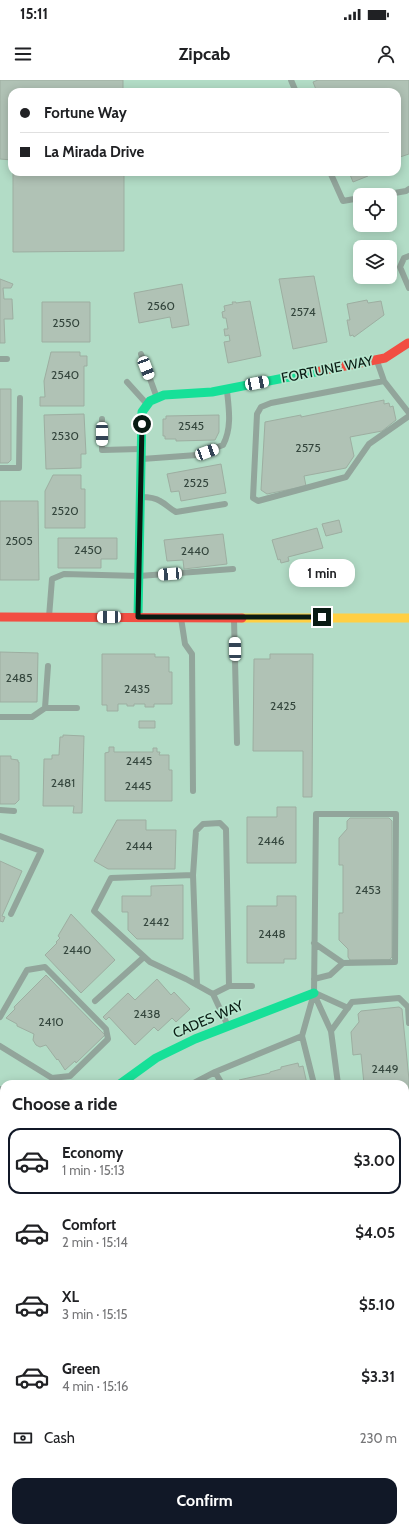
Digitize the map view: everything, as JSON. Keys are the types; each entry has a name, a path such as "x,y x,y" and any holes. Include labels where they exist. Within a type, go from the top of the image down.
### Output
{"street":[{"name":"FORTUNE WAY","path":"148,405 150,401 164,395 212,392 385,358 408,342"},
{"path":"138,617 142,412 148,405"},
{"path":"0,617 409,618"},
{"name":"CADES WAY","path":"126,1080 156,1058 195,1039 314,993"}],"lane":[{"path":"332,176 343,201 353,199"},
{"path":"397,192 409,190"},
{"path":"409,256 404,258 400,267 409,288"},
{"path":"141,354 157,398"},
{"path":"377,359 384,381 409,414 369,444 346,477 258,501 253,498 257,414 261,407 271,403 384,381"},
{"path":"127,382 148,405"},
{"path":"141,460 197,455 223,445 227,437 229,416 227,389"},
{"path":"0,468 19,468 20,398"},
{"path":"102,419 102,450 142,449"},
{"path":"141,497 154,498 161,501 176,512 225,504"},
{"path":"49,617 52,579 64,574 139,576 233,569"},
{"path":"180,617 185,644 192,654 193,791"},
{"path":"234,617 237,743"},
{"path":"46,708 48,666"},
{"path":"0,717 32,717 46,708 77,708"},
{"path":"0,810 14,811"},
{"path":"313,1080 302,1036 314,993 314,943 316,814 396,814 395,962 343,963 314,943"},
{"path":"197,985 193,875 196,831 202,824 220,823 226,829 229,986"},
{"path":"0,836 41,851 11,914"},
{"path":"193,875 111,878 94,911 150,962 186,978 213,994 228,1026"},
{"path":"95,1001 144,956"},
{"path":"314,979 330,975 343,963"},
{"path":"0,1017 27,970 45,967 106,1029 108,1039 70,1076 52,1078 0,1046"},
{"path":"213,994 229,986 252,986"},
{"path":"314,993 348,1008"},
{"path":"314,993 331,1031 337,1080"},
{"path":"331,1031 352,1002 399,998 408,1008 409,1023"},
{"path":"200,1080 215,1072 302,1036"},
{"path":"215,1072 220,1080"}],"shaded area":[{"path":"0,80 409,80 409,1080 0,1080"}],"building":[{"path":"0,80 123,80 123,88 8,88 8,160 0,159"},
{"path":"318,80 409,80 409,154 401,157 401,88 315,88 313,82"},
{"path":"13,176 124,176 124,251 13,252"},
{"path":"351,176 368,176 353,182"},
{"path":"314,276 327,342 293,349 279,279"},
{"path":"0,279 13,284 11,288 3,288 4,299 12,299 13,319 4,319 5,343 0,343"},
{"path":"182,284 189,325 172,328 170,317 139,323 134,293"},
{"path":"367,300 368,303 381,301 384,315 354,337 353,335 350,336 347,320 350,320 347,304"},
{"path":"250,301 261,356 228,363 224,342 230,341 229,335 225,336 224,329 228,329 226,318 223,318 222,312 225,311 224,306 233,304 232,302 236,303"},
{"path":"42,302 90,302 90,342 42,342"},
{"path":"51,352 80,352 80,356 87,356 87,366 84,366 84,406 40,406 40,397 45,397 44,381"},
{"path":"0,389 11,389 11,460 8,463 0,463"},
{"path":"384,400 384,404 389,403 390,407 393,406 396,420 382,431 350,437 354,456 346,468 304,476 306,486 267,494 261,490 265,422 301,415 301,417"},
{"path":"84,414 86,454 81,454 81,468 46,469 44,415"},
{"path":"219,415 219,432 215,440 176,441 176,439 165,439 165,436 163,436 163,419 166,419 166,416"},
{"path":"221,464 226,493 181,501 179,491 171,492 167,474"},
{"path":"53,475 81,475 81,489 85,489 85,528 45,528 45,491"},
{"path":"0,501 38,501 39,580 0,580"},
{"path":"339,520 342,532 326,536 322,524"},
{"path":"317,528 323,548 288,557 289,561 281,563 280,559 278,560 272,540"},
{"path":"223,534 227,564 184,569 183,560 167,561 164,540"},
{"path":"58,538 117,538 117,559 101,559 101,568 58,568"},
{"path":"0,652 38,653 37,702 0,702"},
{"path":"102,654 155,654 155,657 169,657 169,672 172,672 172,704 154,704 154,707 145,707 145,704 134,704 134,706 127,706 127,704 118,704 118,711 107,711 107,705 102,705"},
{"path":"270,654 313,654 312,797 303,797 303,751 253,751 254,659 270,659"},
{"path":"139,721 155,721 155,728 139,728"},
{"path":"63,735 84,736 82,813 73,813 74,806 43,806 44,759 52,759 52,755 59,755 60,737 63,737"},
{"path":"109,747 114,747 114,752 153,752 153,748 157,748 157,752 160,752 159,755 169,755 169,770 172,770 172,801 105,801 105,753 109,752"},
{"path":"0,756 11,756 11,759 18,760 19,762 19,800 15,804 0,804"},
{"path":"277,807 296,807 296,863 247,863 247,817 277,817"},
{"path":"350,818 389,818 392,821 392,957 389,960 350,960 348,957 348,949 339,940 339,913 343,913 343,865 339,865 339,838 347,829 347,821"},
{"path":"117,820 146,820 146,830 176,830 175,869 108,869 94,861"},
{"path":"0,861 22,871 2,916 5,917 3,922 0,921"},
{"path":"183,885 183,939 137,939 128,930 128,912 122,912 122,896 151,896 151,886"},
{"path":"277,896 296,896 296,959 284,959 284,963 247,963 247,906 277,906"},
{"path":"71,914 115,960 81,993 45,955 57,943 56,942 60,938 58,936"},
{"path":"46,975 105,1035 76,1063 75,1061 65,1070 46,1045 40,1047 36,1045 33,1040 34,1034 17,1026 17,1024 6,1018 15,1009 14,1007"},
{"path":"157,979 171,995 174,992 190,1009 176,1022 172,1018 158,1031 154,1027 135,1045 109,1017 106,1020 103,1017 128,993 135,1000"},
{"path":"399,1007 402,1009 409,1080 364,1080 361,1054 353,1055 351,1032 359,1022 358,1014 361,1011"},
{"path":"298,1063 299,1067 303,1066 306,1080 239,1080 270,1073 281,1069 281,1067"}],"traffic: fast":[{"path":"138,617 142,412 150,401 164,395 212,392 320,371"},
{"path":"126,1080 156,1058 195,1039 314,993"}],"traffic: slow":[{"path":"242,618 409,618"}],"traffic: jam":[{"path":"320,371 385,358 408,343"},
{"path":"0,617 242,618"}],"route":[{"path":"142,424 138,617 322,617"}]}
